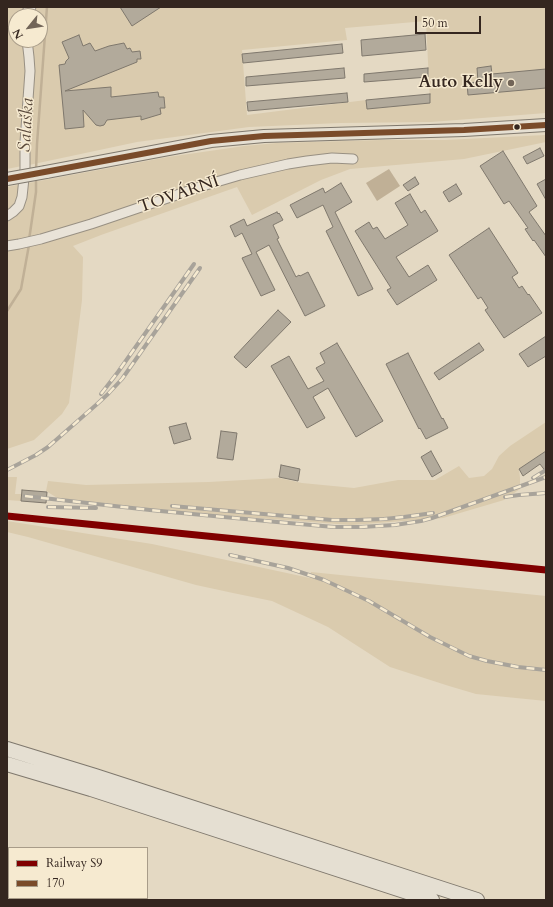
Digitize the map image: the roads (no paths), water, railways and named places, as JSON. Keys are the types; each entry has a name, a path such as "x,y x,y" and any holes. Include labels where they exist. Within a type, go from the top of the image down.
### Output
{"highway":[{"path":"7,749 102,778 477,900"},
{"path":"7,764 91,789 432,900"}],"main road":[{"path":"7,179 211,141 264,136 464,130 546,125"}],"street":[{"path":"7,216 19,206 22,197 25,169 25,142 30,71 28,48"},
{"name":"TOVÁRNÍ","path":"7,246 41,239 91,224 240,175 307,161 332,158 353,159"}],"waterway":[{"name":"Salaška","path":"36,170 47,7"},
{"name":"Salaška","path":"29,240 36,192 36,177"},
{"name":"Salaška","path":"7,311 21,289 29,245"}],"railway":[{"path":"101,394 194,264"},
{"path":"7,470 48,447 108,394 122,379 200,268"},
{"path":"533,478 546,470"},
{"path":"25,496 277,522 334,527 361,527 395,525 421,521 546,477"},
{"path":"505,497 546,493"},
{"path":"172,506 332,520 384,519 433,513"},
{"path":"48,507 96,508"},
{"path":"230,555 288,568 324,580 369,601 430,637 469,656 518,667 546,670"}],"rail line":[{"name":"S9","path":"7,516 546,570"}],"place":[{"name":"Auto Kelly","path":"511,83"}]}
